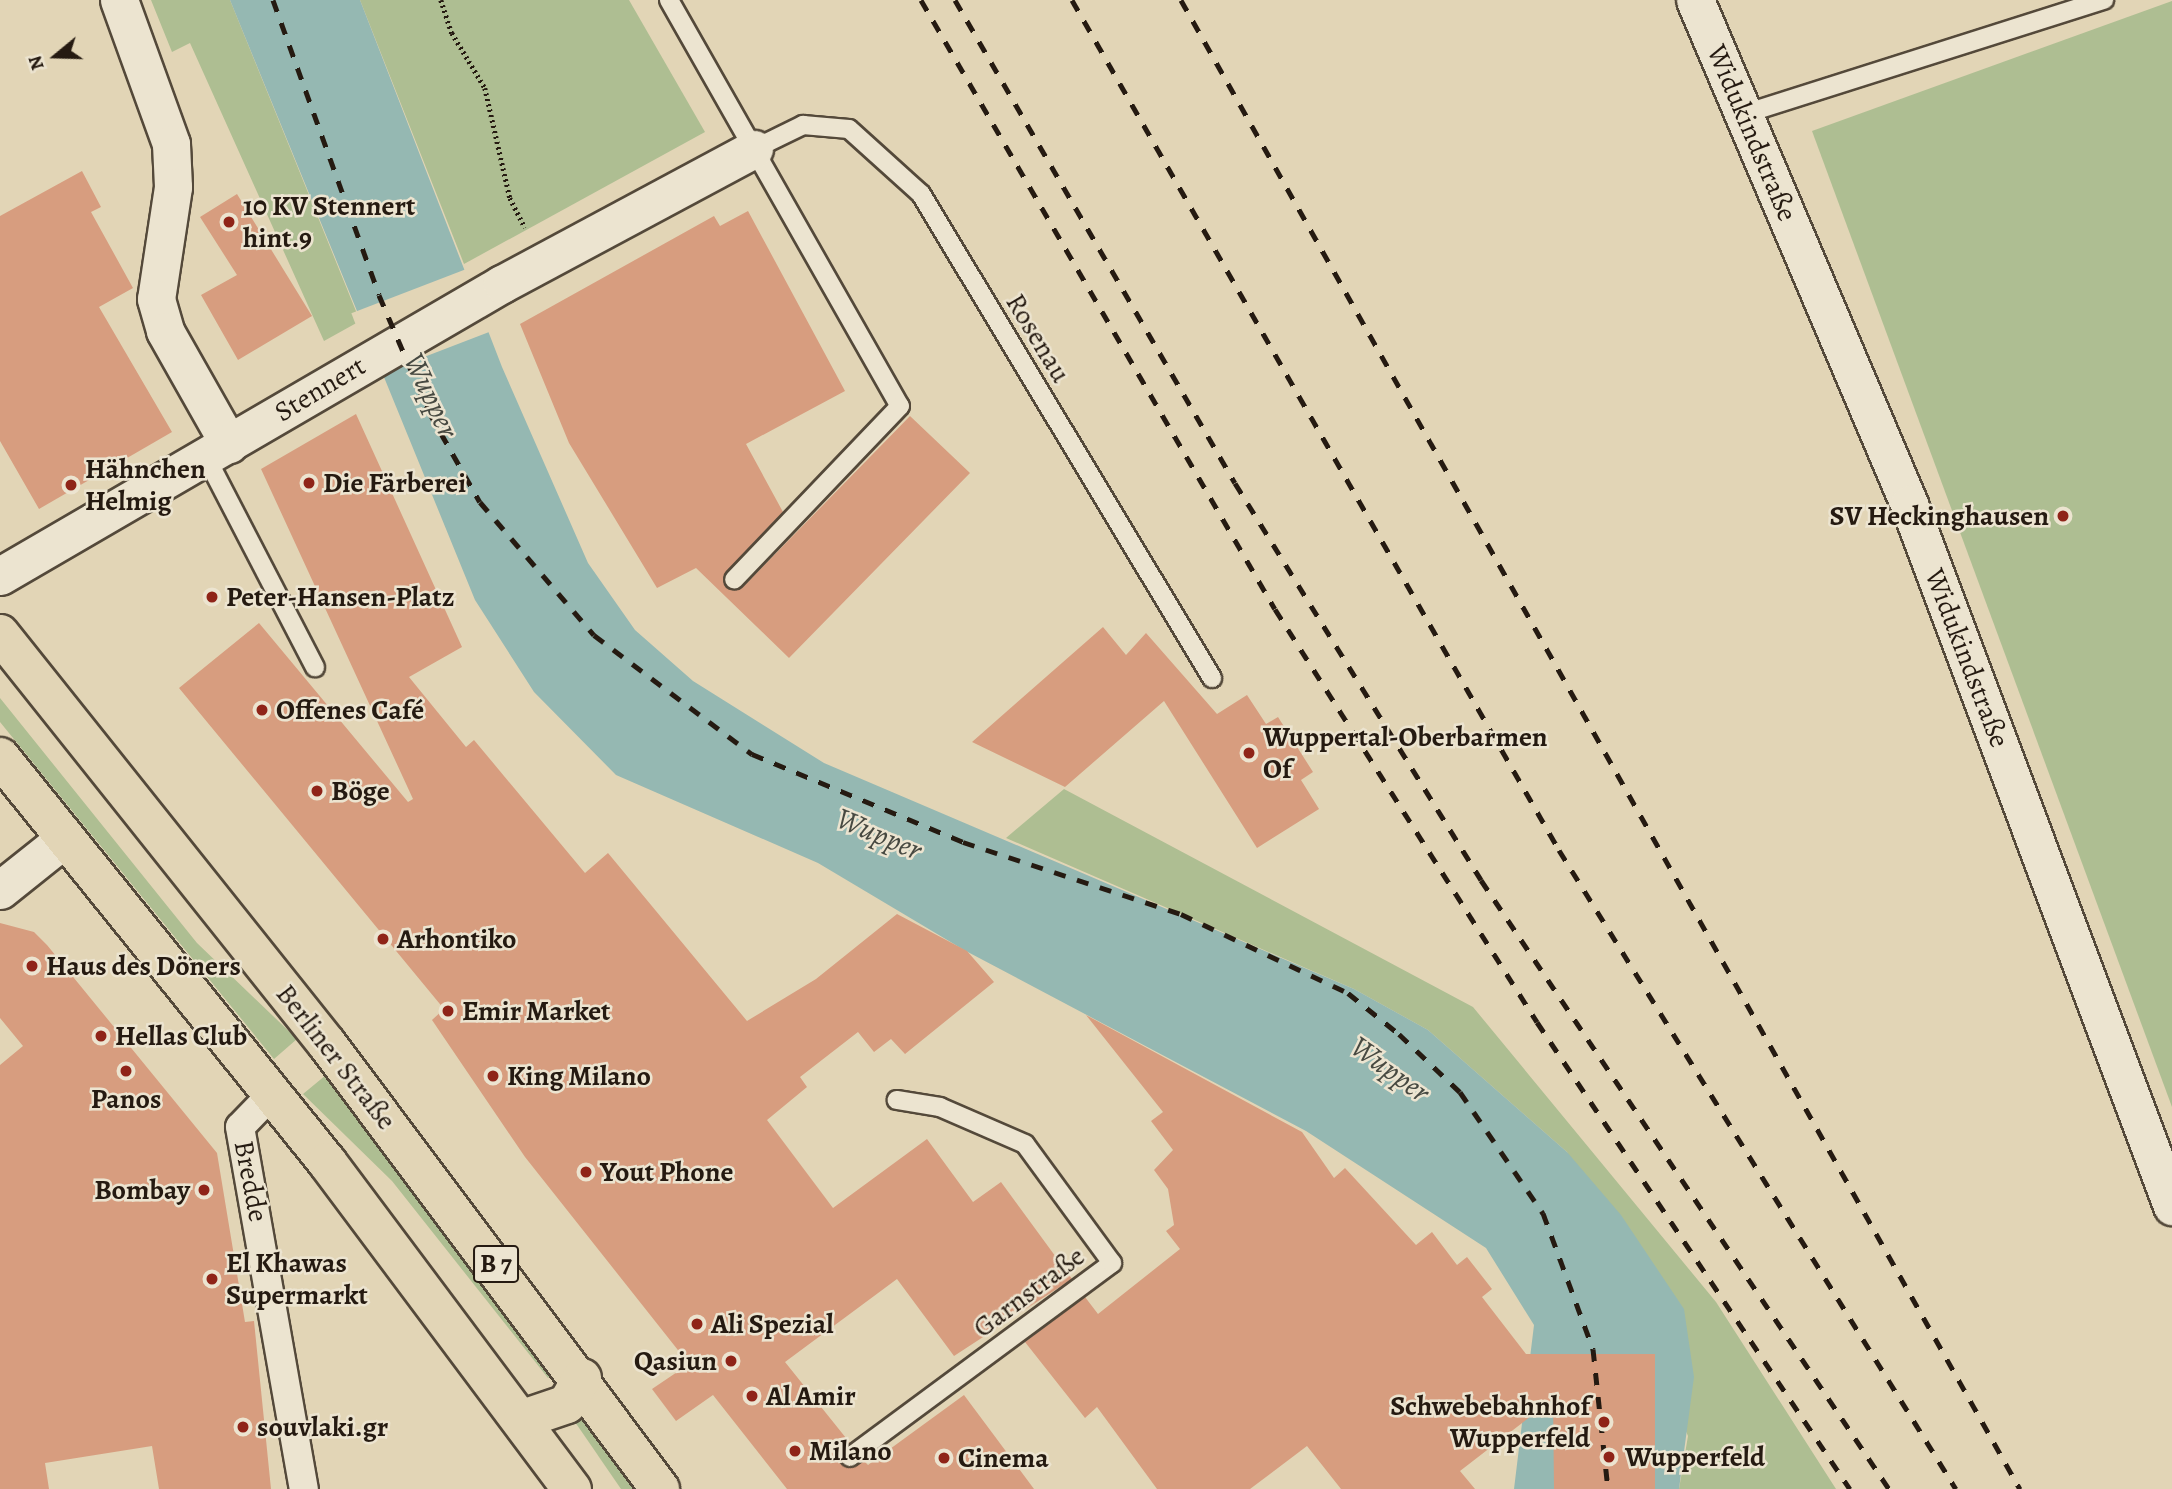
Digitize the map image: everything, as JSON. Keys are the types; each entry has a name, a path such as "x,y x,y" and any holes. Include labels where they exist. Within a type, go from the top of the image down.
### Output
{"main road":[{"name":"Berliner Straße","path":"0,634 327,1044 582,1378 660,1489"},
{"name":"B 7","path":"0,757 273,1093 523,1419 572,1489"},
{"path":"523,1419 567,1404 582,1378"}],"street":[{"path":"119,0 171,144 173,187 156,299 165,331 217,450"},
{"name":"Widukindstraße","path":"1695,0 1909,504 2172,1206"},
{"name":"Stennert","path":"0,576 502,284 754,149"},
{"path":"0,890 64,839"},
{"name":"Bredde","path":"273,1093 240,1127 304,1489"}],"lane":[{"path":"668,0 900,406 734,580"},
{"path":"1744,114 2104,0"},
{"name":"Rosenau","path":"754,149 803,125 849,129 921,194 1212,678"},
{"path":"217,450 315,667"},
{"name":"Garnstraße","path":"850,1457 1112,1263 1026,1144 940,1107 897,1100"}],"path":[{"path":"441,0 452,33 485,88 510,198 544,262"}],"green space":[{"path":"151,0 230,0 360,321 324,341 190,43 172,52"},
{"path":"360,0 629,0 705,132 464,264"},
{"name":"SV Heckinghausen","path":"2172,1 2172,1107 1812,131"},
{"path":"0,698 197,943 297,1039 274,1059 0,722"},
{"path":"1064,789 1473,1007 1716,1302 1836,1489 1679,1489 1688,1436 1567,1152 1428,1030 1354,989 1006,838"},
{"path":"326,1075 553,1372 548,1378 392,1181 303,1094"},
{"path":"585,1415 637,1489 621,1489 575,1422"}],"water":[{"name":"Wupper","path":"230,0 360,0 502,367 588,563 635,630 693,681 824,763 1354,989 1428,1030 1567,1152 1621,1215 1684,1309 1694,1377 1679,1489 1514,1489 1534,1325 1486,1248 1306,1131 964,950 818,863 616,775 534,692 475,600"}],"pier":[{"path":"469,268 493,331 375,376 351,313"}],"building":[{"path":"82,171 101,207 91,212 133,288 99,307 172,432 39,509 0,441 0,216"},
{"path":"237,194 312,316 238,360 201,295 237,275 200,217"},
{"path":"748,211 845,391 746,444 783,512 726,572 726,588 742,588 910,416 970,473 789,658 696,568 657,588 569,443 520,324 714,216 720,226"},
{"path":"356,414 462,647 409,677 466,747 474,740 585,873 608,853 747,1021 816,979 897,914 967,951 994,982 905,1054 891,1039 874,1052 858,1032 800,1077 807,1087 767,1120 833,1208 927,1139 973,1202 1001,1182 1072,1279 954,1356 897,1279 785,1362 850,1443 839,1453 845,1467 864,1461 868,1465 964,1395 1034,1489 787,1489 713,1395 676,1421 652,1389 689,1364 525,1157 432,1020 444,1009 179,688 259,623 408,802 413,799 261,469"},
{"path":"1103,627 1126,655 1146,633 1217,714 1247,695 1266,724 1278,717 1313,772 1301,780 1319,809 1257,848 1164,701 1065,787 972,742"},
{"path":"0,923 34,932 47,945 217,1153 245,1322 254,1321 271,1489 159,1489 152,1446 45,1463 49,1489 0,1489 0,1065 23,1046 0,1018"},
{"path":"1086,1015 1302,1132 1334,1178 1345,1168 1416,1245 1432,1232 1457,1265 1467,1257 1492,1289 1482,1297 1526,1354 1655,1354 1655,1489 1554,1489 1553,1399 1460,1471 1475,1489 1341,1489 1307,1446 1250,1489 1157,1489 1097,1407 1085,1418 1025,1342 1085,1297 1098,1314 1180,1249 1166,1231 1174,1225 1168,1189 1154,1170 1173,1150 1151,1121 1163,1112"}],"railway":[{"path":"273,0 379,295 429,412 480,502 594,635 752,754 963,842 1181,914 1348,993 1399,1034 1460,1092 1543,1213 1593,1349 1608,1489"},
{"path":"921,0 1275,609 1537,1022 1850,1489"},
{"path":"955,0 1235,483 1481,880 1889,1489"},
{"path":"1072,0 1559,850 1956,1489"},
{"path":"1181,0 2020,1489"}],"place":[{"name":"10 KV Stennert hint.9","path":"229,222"},
{"name":"Die Färberei","path":"309,483"},
{"name":"Hähnchen Helmig","path":"71,485"},
{"name":"SV Heckinghausen","path":"2063,516"},
{"name":"Peter-Hansen-Platz","path":"212,597"},
{"name":"Offenes Café","path":"262,710"},
{"name":"Wuppertal-Oberbarmen Of","path":"1249,753"},
{"name":"Böge","path":"317,791"},
{"name":"Arhontiko","path":"383,939"},
{"name":"Haus des Döners","path":"32,966"},
{"name":"Emir Market","path":"448,1011"},
{"name":"Hellas Club","path":"101,1036"},
{"name":"Panos","path":"126,1071"},
{"name":"King Milano","path":"493,1076"},
{"name":"Yout Phone","path":"586,1172"},
{"name":"Bombay","path":"204,1190"},
{"name":"El Khawas Supermarkt","path":"212,1279"},
{"name":"Ali Spezial","path":"697,1324"},
{"name":"Qasiun","path":"731,1361"},
{"name":"Al Amir","path":"752,1396"},
{"name":"Schwebebahnhof Wupperfeld","path":"1604,1422"},
{"name":"souvlaki.gr","path":"243,1427"},
{"name":"Milano","path":"795,1451"},
{"name":"Wupperfeld","path":"1609,1457"},
{"name":"Cinema","path":"944,1458"}]}
